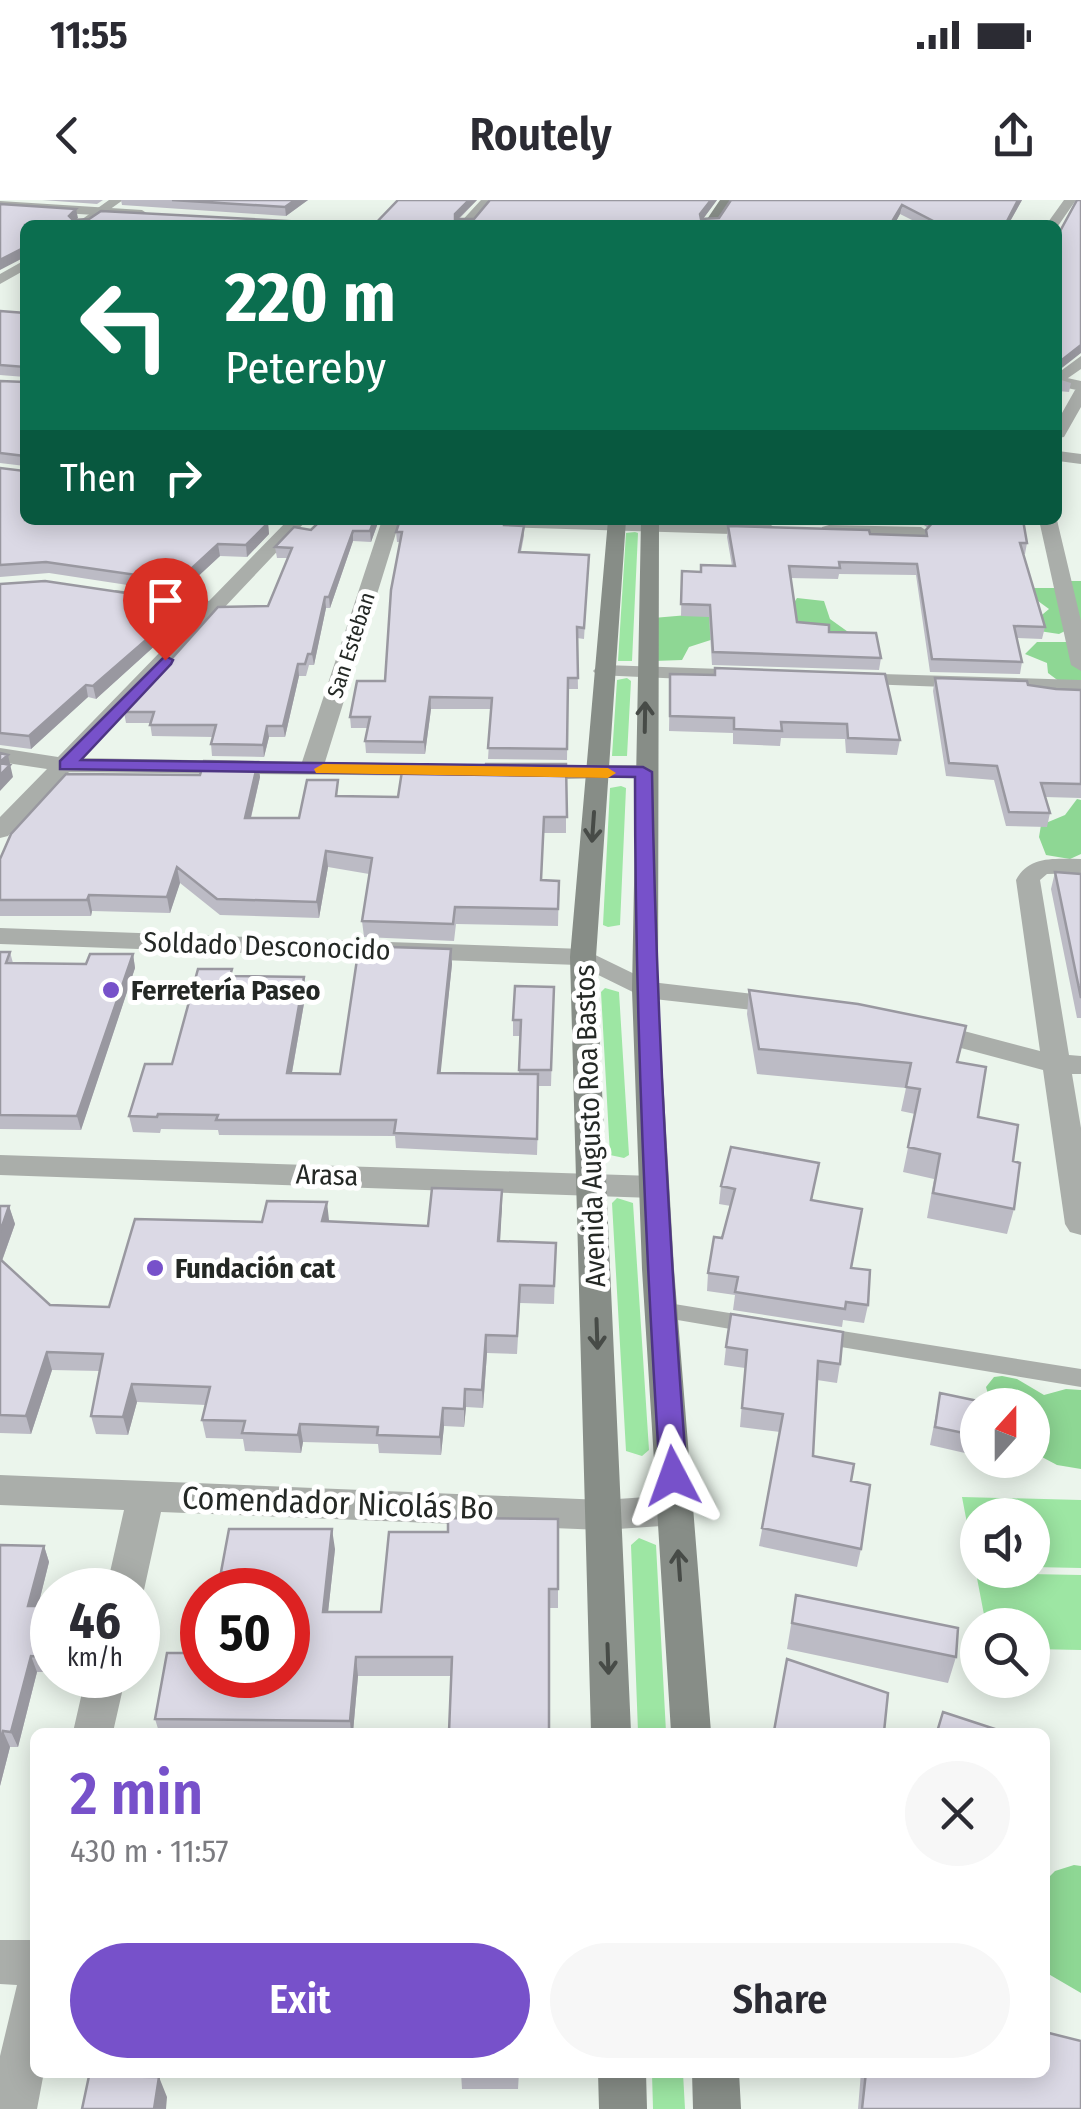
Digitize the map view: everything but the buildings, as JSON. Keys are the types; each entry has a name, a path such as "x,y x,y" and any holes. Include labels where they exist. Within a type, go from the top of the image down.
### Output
{"main road":[{"name":"Avenida Augusto Roa Bastos","path":"610,1728 583,957 617,525"},
{"path":"650,525 643,772 645,990 653,1187 691,1728"},
{"path":"622,2078 624,2109"},
{"path":"715,2078 718,2109"}],"street":[{"path":"87,220 117,200"},
{"path":"469,220 488,200"},
{"path":"0,204 156,215"},
{"path":"1062,426 1081,390"},
{"path":"0,831 293,525"},
{"name":"San Esteban","path":"310,769 390,525"},
{"path":"691,525 921,534"},
{"path":"1049,525 1081,665"},
{"path":"103,591 214,608"},
{"path":"604,670 764,676"},
{"path":"824,678 1081,686"},
{"path":"0,755 66,765 463,772"},
{"path":"501,772 643,772"},
{"path":"1081,866 1043,867 1032,872 1028,880 1068,1065 1081,1224"},
{"name":"Soldado Desconocido","path":"0,936 583,957 645,990"},
{"path":"645,990 822,1010"},
{"path":"894,1024 1068,1065"},
{"name":"Arasa","path":"0,1165 653,1187"},
{"name":"Comendador Nicolás Bo","path":"0,1490 603,1515 676,1510"},
{"path":"130,1568 146,1495"},
{"path":"94,1728 101,1698"},
{"path":"0,1962 30,1963"},
{"path":"14,2109 30,2024"}],"lane":[{"path":"662,1310 1081,1378"}],"green space":[{"path":"626,533 638,533 632,661 618,661"},
{"path":"1065,581 1081,581 1081,623 1059,634 1039,631 1037,619 1049,609 1030,588 1057,588"},
{"path":"797,598 824,601 830,619 851,634 720,637 689,647 682,660 654,661 653,618 792,606"},
{"path":"1081,635 1081,687 1060,682 1048,673 1047,663 1025,654 1037,642 1067,642"},
{"path":"617,680 631,681 627,756 612,756"},
{"path":"610,788 626,788 620,925 608,927 603,925"},
{"path":"1077,799 1081,800 1081,854 1070,859 1046,855 1039,837 1041,825 1065,815"},
{"path":"605,988 619,992 629,1155 624,1158 610,1155 601,992"},
{"path":"617,1198 633,1203 649,1450 642,1456 626,1451 612,1203"},
{"path":"994,1377 1017,1379 1032,1388 986,1388"},
{"path":"1081,1390 1081,1469 1050,1461 1050,1393"},
{"path":"1050,1499 1081,1500 1081,1568 1050,1567"},
{"path":"639,1538 656,1545 666,1728 638,1728 631,1545"},
{"path":"1050,1574 1081,1575 1081,1650 1050,1649 1050,1608 983,1608 979,1588 1050,1588"},
{"path":"1081,1866 1081,1993 1050,1975 1050,1876 1055,1871"},
{"path":"652,2078 683,2078 685,2109 653,2109"}],"slow traffic":[{"path":"323,769 608,773"}],"place":[{"name":"Ferretería Paseo","path":"111,990"},
{"name":"Fundación cat","path":"155,1268"}],"route":[{"path":"165,660 66,765 643,772 645,990 653,1187 673,1476"}]}
